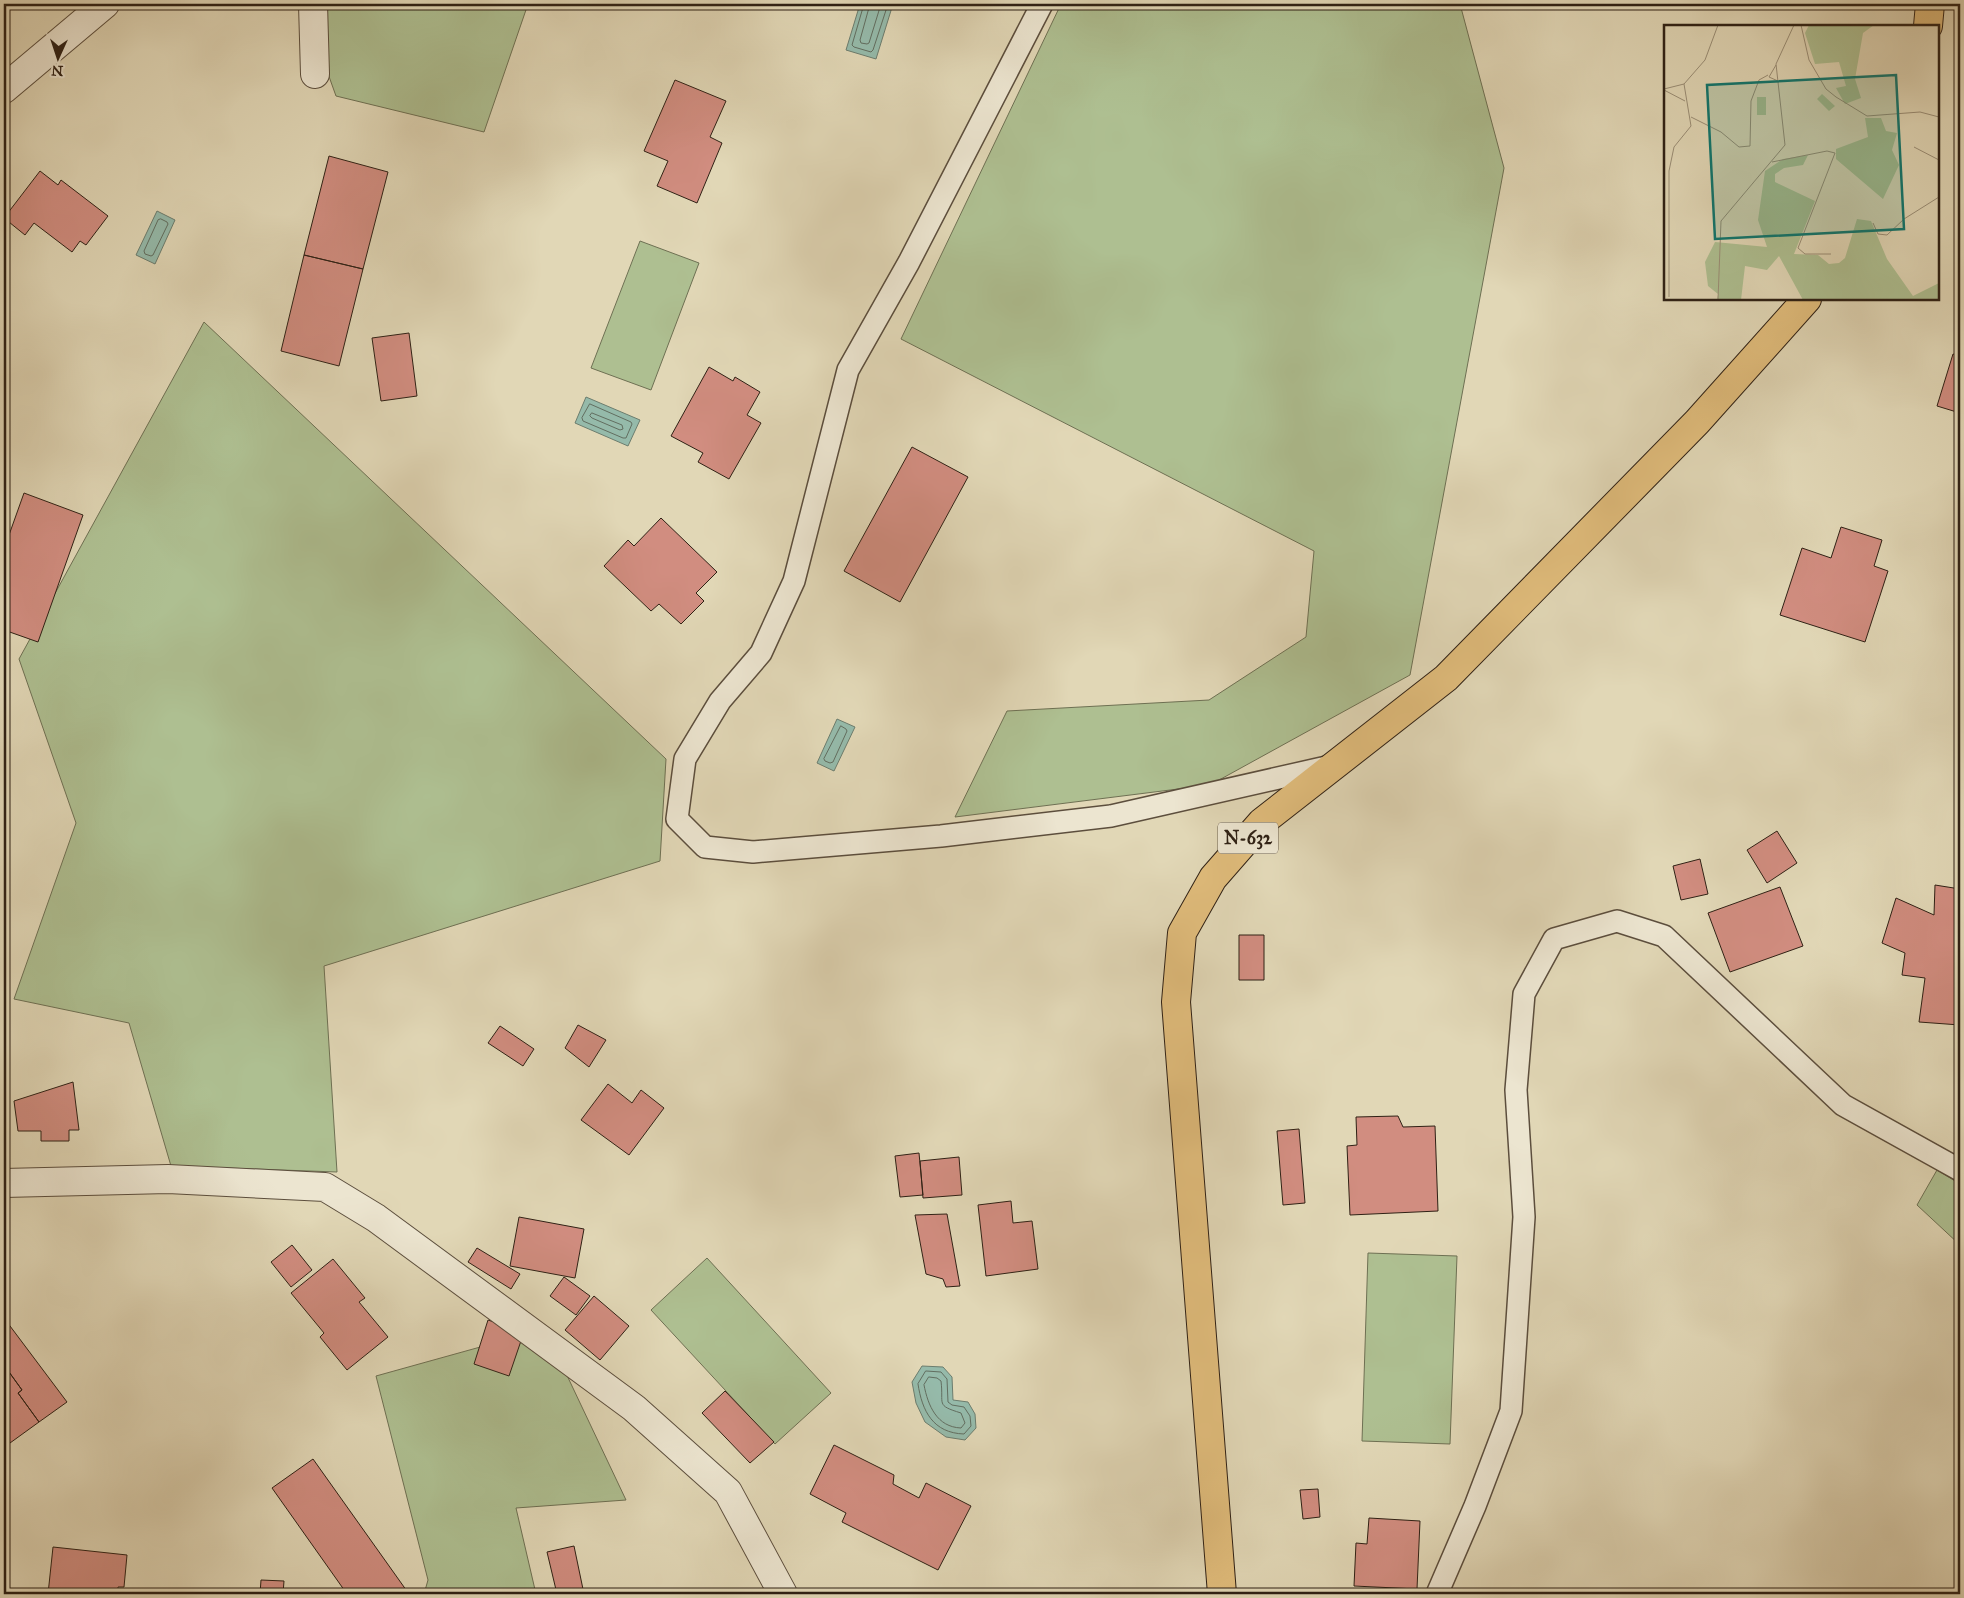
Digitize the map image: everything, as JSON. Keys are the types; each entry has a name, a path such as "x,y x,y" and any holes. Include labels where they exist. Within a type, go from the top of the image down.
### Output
{"highway":[{"path":"1928,25 1930,4"},
{"name":"N-632","path":"1222,1594 1176,1002 1182,933 1213,878 1262,822 1446,678 1697,422 1806,300"}],"street":[{"path":"4,89 105,4"},
{"path":"313,4 315,74"},
{"path":"4,1183 168,1179 325,1187 376,1218 634,1408 728,1492 783,1594"}],"lane":[{"path":"1042,4 909,262 848,370 794,581 761,653 720,701 685,759 677,819 705,847 753,852 941,836 1111,816 1336,765"},
{"path":"1437,1594 1475,1506 1511,1411 1524,1217 1516,1090 1524,994 1554,940 1617,921 1664,936 1842,1104 1960,1170"}],"shaded area":[{"path":"303,4 528,4 484,132 336,96"},
{"path":"1061,4 1460,4 1504,168 1410,675 1210,785 955,817 1007,711 1209,700 1306,637 1314,551 901,339"},
{"path":"640,241 699,263 651,390 591,368"},
{"path":"204,322 666,759 660,861 324,966 337,1172 171,1166 129,1023 14,999 76,823 19,659"},
{"path":"1937,1170 1960,1184 1960,1245 1917,1205"},
{"path":"1368,1253 1457,1256 1450,1444 1362,1441"},
{"path":"707,1258 831,1393 775,1444 651,1310"},
{"path":"545,1329 626,1500 516,1508 536,1594 424,1594 428,1580 376,1376"}],"water":[{"path":"860,4 893,4 876,59 846,50"},
{"path":"157,211 175,220 155,264 136,255"},
{"path":"586,397 640,420 628,446 575,423"},
{"path":"837,719 855,727 834,771 817,763"},
{"path":"922,1366 943,1367 952,1377 953,1400 968,1402 975,1414 976,1428 965,1440 946,1437 925,1422 916,1403 912,1382"}],"building":[{"path":"675,80 726,101 710,137 722,143 697,203 657,186 668,161 644,151"},
{"path":"329,156 388,172 363,269 304,255"},
{"path":"40,171 58,185 61,180 108,216 86,245 80,241 72,252 34,223 25,235 4,218"},
{"path":"304,255 363,269 339,366 281,351"},
{"path":"409,333 417,396 381,401 372,338"},
{"path":"1953,354 1960,356 1960,413 1937,406"},
{"path":"709,367 733,381 735,377 760,392 747,415 761,423 729,479 698,462 703,453 671,436"},
{"path":"912,447 968,477 900,602 844,571"},
{"path":"24,493 83,515 38,642 4,630 4,549"},
{"path":"661,518 717,572 696,593 704,601 681,624 659,604 651,611 604,566 628,540 634,546"},
{"path":"1841,527 1882,540 1874,566 1888,571 1865,642 1780,615 1802,548 1831,558"},
{"path":"1777,831 1797,863 1767,883 1747,850"},
{"path":"1700,859 1708,894 1681,900 1673,866"},
{"path":"1935,885 1960,889 1960,1025 1919,1022 1925,978 1902,975 1905,953 1882,943 1896,898 1934,915"},
{"path":"1780,887 1803,946 1730,972 1708,913"},
{"path":"1239,935 1264,935 1264,980 1239,980"},
{"path":"578,1025 606,1040 589,1067 565,1048"},
{"path":"500,1026 534,1049 523,1066 488,1043"},
{"path":"73,1082 79,1130 69,1130 69,1141 41,1141 41,1131 18,1131 14,1101"},
{"path":"608,1084 632,1103 641,1090 664,1108 629,1155 581,1120"},
{"path":"1398,1116 1403,1127 1435,1126 1438,1211 1350,1215 1347,1146 1357,1145 1356,1117"},
{"path":"1299,1129 1305,1203 1283,1205 1277,1131"},
{"path":"919,1153 923,1195 900,1197 895,1156"},
{"path":"959,1157 962,1195 923,1198 920,1161"},
{"path":"1011,1201 1013,1223 1032,1221 1038,1269 986,1276 978,1205"},
{"path":"947,1214 960,1286 946,1287 943,1279 926,1274 915,1215"},
{"path":"519,1217 584,1229 575,1278 510,1266"},
{"path":"292,1245 312,1270 291,1287 271,1262"},
{"path":"477,1248 520,1274 511,1289 468,1262"},
{"path":"333,1259 365,1298 359,1302 388,1337 347,1370 320,1337 324,1333 291,1293"},
{"path":"564,1277 590,1296 576,1315 550,1296"},
{"path":"594,1296 629,1326 600,1360 565,1330"},
{"path":"4,1318 67,1402 39,1422 18,1393 22,1390 4,1365"},
{"path":"488,1320 524,1332 509,1376 474,1364"},
{"path":"4,1365 22,1390 18,1393 39,1422 10,1443 4,1434"},
{"path":"725,1391 774,1442 750,1463 702,1413"},
{"path":"834,1445 894,1475 893,1484 919,1498 926,1483 971,1506 938,1570 842,1522 846,1513 810,1494"},
{"path":"313,1459 409,1594 347,1594 272,1488"},
{"path":"1318,1489 1320,1517 1303,1519 1300,1490"},
{"path":"1369,1518 1420,1521 1417,1589 1354,1586 1356,1543 1367,1544"},
{"path":"574,1546 584,1594 557,1594 547,1552"},
{"path":"53,1547 127,1555 124,1587 118,1587 118,1594 48,1594"},
{"path":"261,1580 284,1581 283,1594 260,1594"}]}
